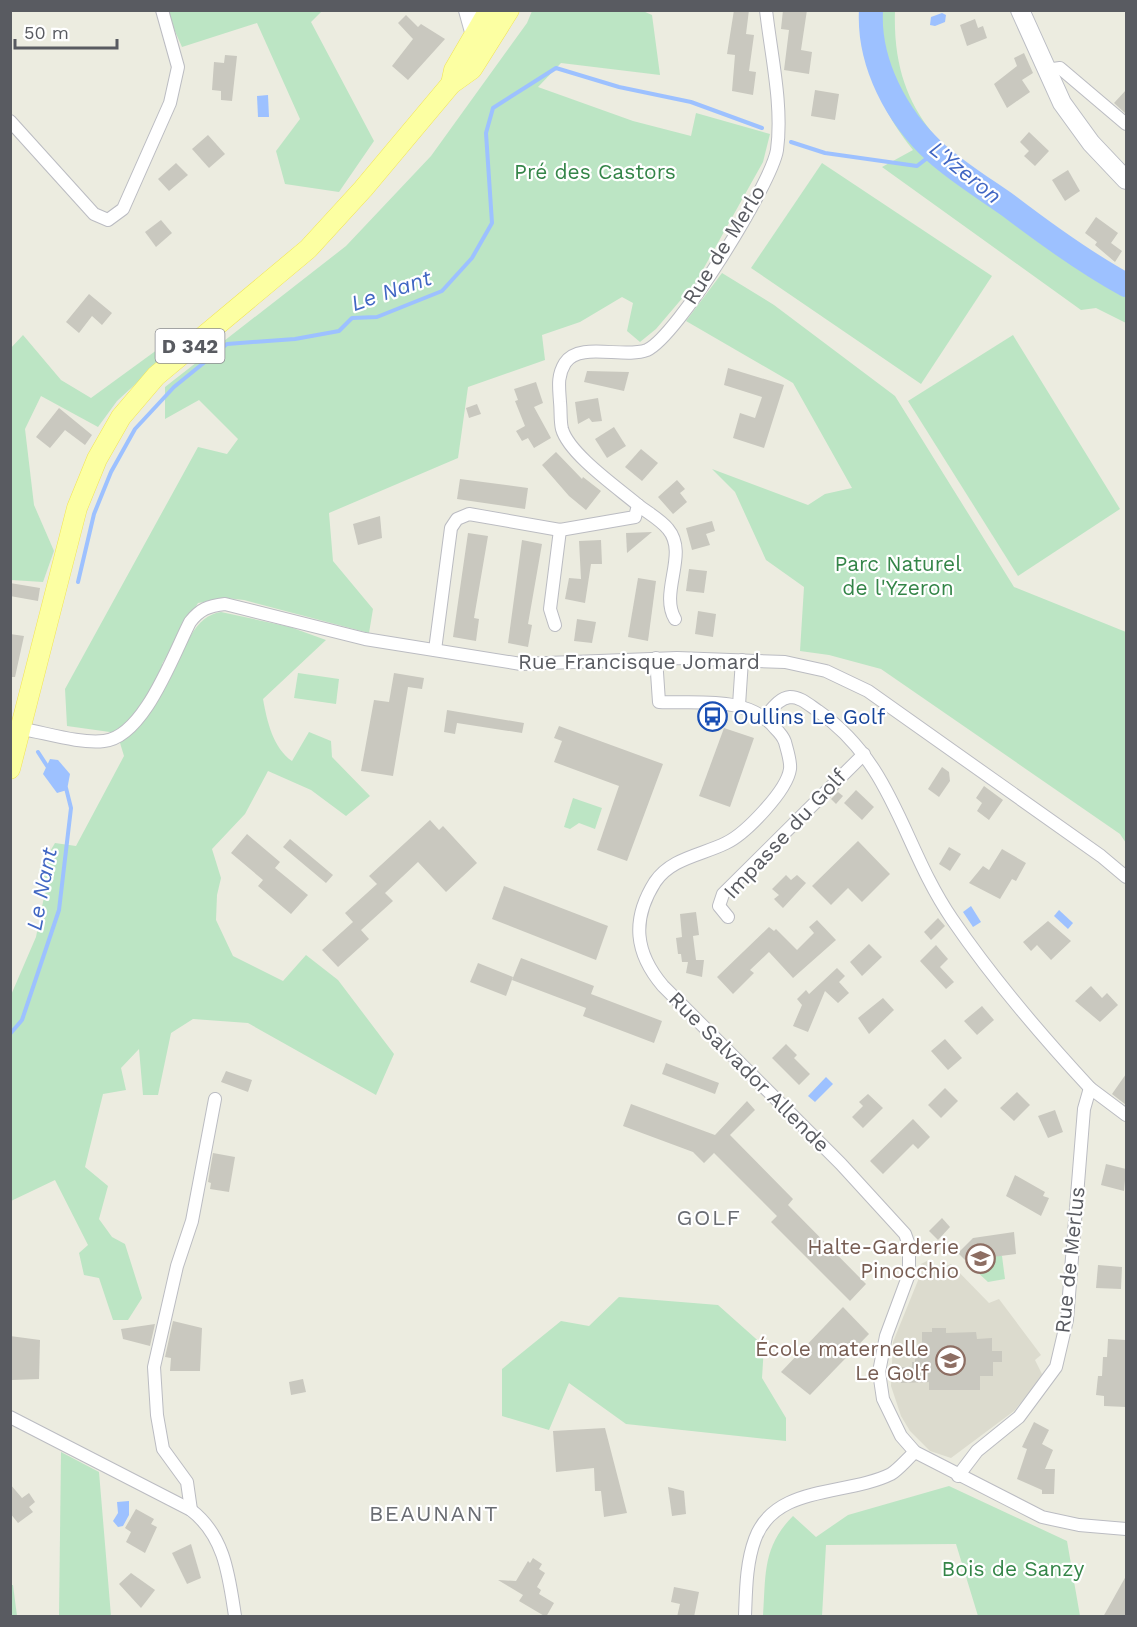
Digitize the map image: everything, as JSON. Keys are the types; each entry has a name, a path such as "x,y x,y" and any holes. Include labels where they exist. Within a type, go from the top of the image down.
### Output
{"main road":[{"path":"468,10 478,46"},
{"name":"D 342","path":"10,769 23,729 78,508 97,459 121,417 156,376 308,249 363,189 451,84 472,69 489,10"},
{"name":"D 342","path":"478,46 509,10"},
{"path":"1020,10 1062,103 1091,143 1126,180"}],"street":[{"path":"10,121 94,214 108,220 123,209 170,102 178,67 162,10"},
{"name":"Rue de Merlo","path":"675,619 669,609 676,548 669,529 638,506 573,448 562,430 558,379 566,361 583,351 631,354 648,349 662,338 704,286 763,183 777,153 778,123 766,10"},
{"path":"1046,69 1060,68 1126,124"},
{"path":"435,650 452,528 457,519 469,514 560,530 635,517 638,506"},
{"path":"555,625 550,609 560,530"},
{"name":"Rue Francisque Jomard","path":"23,729 104,741 120,736 134,724 147,706 190,622 199,611 211,605 239,606 365,639 521,664 656,658 742,660 809,666 837,675 868,691 1101,856 1126,877"},
{"name":"Rue Salvador Allende","path":"656,658 659,702 739,705 765,717 784,739 791,767 786,783 776,800 729,843 676,863 656,881 641,916 638,936 642,954 650,971 663,986 842,1164 905,1234 910,1251 909,1274 886,1336 879,1372 880,1385 889,1415 915,1452 1042,1517 1079,1525 1126,1529"},
{"path":"739,705 742,660"},
{"path":"765,717 778,702 788,697 800,699 841,727 864,754 886,786 922,866 950,915 1002,988 1090,1088 1126,1115"},
{"name":"Impasse du Golf","path":"728,917 719,906 723,894 864,754"},
{"name":"Rue de Merlus","path":"958,1476 977,1451 1019,1417 1056,1367 1067,1320 1084,1109 1090,1088"},
{"path":"191,1510 187,1482 164,1449 157,1415 154,1367 177,1266 192,1221 215,1099"},
{"path":"10,1417 191,1510 204,1520 216,1538 226,1565 235,1617"},
{"path":"745,1617 748,1570 755,1538 769,1517 788,1501 861,1485 892,1473 915,1452"}],"shaded area":[{"path":"927,1261 935,1270 951,1264 989,1303 999,1299 1041,1355 1035,1360 1043,1376 1014,1411 951,1458 930,1451 910,1431 901,1416 891,1386 893,1342 919,1278 921,1264"}],"green space":[{"path":"166,11 322,11 311,22 374,141 339,192 285,184 276,151 300,119 257,23 182,47"},
{"name":"Pré des Castors","path":"532,11 643,11 652,15 660,75 561,63 538,87 633,121 691,136 696,113 770,134 763,162 696,282 656,329 640,342 627,331 633,303 622,297 580,322 542,335 545,360 468,387 458,458 329,513 333,561 373,609 369,633 244,600 226,598 198,603 162,664 174,669 197,626 212,615 221,612 290,627 326,640 263,699 269,725 280,749 292,761 309,732 331,741 332,757 370,796 346,816 311,790 268,771 245,814 212,849 221,878 217,895 216,920 233,956 283,981 306,955 338,980 394,1054 376,1095 248,1023 193,1019 171,1033 158,1095 143,1095 139,1049 121,1068 126,1090 103,1094 85,1167 108,1186 99,1219 112,1237 125,1244 142,1298 128,1320 113,1320 99,1278 84,1275 79,1253 88,1245 55,1180 11,1201 11,995 36,937 46,887 39,870 55,843 76,846 124,756 117,733 67,726 65,689 198,447 227,454 238,439 199,400 165,419 165,387 346,246 431,156 527,23"},
{"path":"860,11 895,11 897,52 906,86 920,115 939,140 989,183 1126,276 1126,323 1096,308 1081,310 882,167 913,150 895,125 878,91 866,50 863,47"},
{"path":"822,163 992,276 921,384 751,268"},
{"name":"Parc Naturel de l'Yzeron","path":"722,273 774,305 895,396 1014,587 1126,632 1126,843 1120,834 881,669 829,655 800,651 804,587 766,560 735,492 712,469 808,505 825,494 852,488 793,383 686,321"},
{"path":"23,335 61,380 91,398 161,347 167,355 117,401 98,427 41,396 25,429 34,505 54,551 43,582 11,580 10,349"},
{"path":"1013,335 1120,509 1018,576 908,401"},
{"path":"298,673 339,679 336,704 294,698"},
{"path":"573,798 602,808 595,829 579,823 570,829 564,827"},
{"path":"983,1254 1002,1256 1005,1279 988,1282 974,1269 983,1259"},
{"path":"619,1297 718,1305 764,1346 762,1378 786,1418 786,1441 626,1424 569,1383 549,1430 502,1416 502,1369 561,1321 589,1326"},
{"path":"61,1452 99,1472 111,1616 59,1616"},
{"name":"Bois de Sanzy","path":"949,1486 1067,1541 1080,1616 978,1616 956,1544 826,1545 822,1616 763,1616 766,1575 771,1550 783,1528 793,1516 816,1537 848,1515"},
{"path":"11,1585 13,1585 17,1616 11,1616"}],"water":[{"path":"942,13 946,15 945,22 935,26 930,25 931,17"},
{"path":"268,95 269,117 258,117 257,96"},
{"path":"50,759 58,760 70,774 67,790 57,793 43,774"},
{"path":"971,906 981,922 973,927 963,912"},
{"path":"1059,910 1073,923 1068,929 1054,916"},
{"path":"826,1077 833,1084 815,1102 808,1096"},
{"path":"129,1501 129,1515 123,1526 118,1527 113,1521 118,1513 117,1502"}],"building":[{"path":"734,10 749,10 746,34 754,35 749,71 756,72 753,95 732,91 735,55 727,54"},
{"path":"783,10 807,10 801,50 812,52 809,74 784,70 789,30 781,29"},
{"path":"406,15 418,27 421,24 445,39 408,80 392,66 413,39 398,23"},
{"path":"975,19 978,28 983,26 987,38 967,46 960,25"},
{"path":"1024,53 1033,73 1022,80 1030,92 1007,108 994,84 1017,66 1014,58"},
{"path":"225,55 237,56 232,101 221,100 221,91 212,90 214,62 224,63"},
{"path":"815,90 839,94 835,120 811,116"},
{"path":"1126,90 1126,114 1114,103"},
{"path":"1029,132 1049,151 1035,166 1024,156 1029,151 1020,142"},
{"path":"208,135 225,154 209,168 192,149"},
{"path":"176,163 188,175 169,191 158,179"},
{"path":"1068,170 1080,191 1065,201 1052,180"},
{"path":"1096,217 1118,233 1111,243 1122,251 1115,262 1095,245 1097,242 1085,233"},
{"path":"161,220 172,233 156,247 145,232"},
{"path":"89,294 112,313 102,325 92,316 79,333 66,322"},
{"path":"728,368 784,385 764,448 733,438 740,413 755,418 762,397 724,385"},
{"path":"587,371 629,372 624,391 584,382"},
{"path":"536,382 543,403 534,407 551,438 534,448 528,438 522,441 516,431 525,426 515,401 518,400 514,389"},
{"path":"598,398 602,421 592,422 589,418 578,424 575,402"},
{"path":"477,404 481,414 469,418 466,408"},
{"path":"59,408 92,435 85,445 65,430 50,448 36,437"},
{"path":"614,427 626,446 607,458 595,439"},
{"path":"641,449 658,463 642,481 625,467"},
{"path":"556,452 582,479 583,477 601,491 586,510 569,496 542,465"},
{"path":"460,479 528,488 525,509 457,499"},
{"path":"677,480 685,489 680,493 687,502 673,514 658,497"},
{"path":"380,516 382,538 358,545 353,524"},
{"path":"712,521 715,531 706,534 710,545 692,550 686,528"},
{"path":"652,532 627,553 626,533"},
{"path":"468,533 488,536 474,618 479,619 476,641 453,637"},
{"path":"522,540 542,544 528,624 532,625 528,647 508,643"},
{"path":"601,540 602,564 591,564 585,603 565,599 569,578 581,579 579,541"},
{"path":"689,569 707,571 704,593 686,591"},
{"path":"638,578 656,581 648,641 628,637"},
{"path":"10,583 40,588 38,601 10,596"},
{"path":"698,611 716,614 713,637 695,634"},
{"path":"577,619 596,622 592,643 574,641"},
{"path":"10,634 24,636 15,677 10,677"},
{"path":"394,673 424,678 422,689 408,687 393,776 361,771 374,700 389,702"},
{"path":"447,710 524,723 522,733 457,723 455,734 444,732"},
{"path":"559,726 663,764 627,861 597,850 619,786 554,762 562,741 554,738"},
{"path":"724,728 754,738 730,807 699,796"},
{"path":"942,767 949,772 950,781 939,797 928,789"},
{"path":"984,786 1003,800 989,820 977,811 982,803 976,798"},
{"path":"856,790 874,807 862,820 844,803"},
{"path":"838,792 843,796 836,804 831,799"},
{"path":"430,820 439,830 443,826 477,863 446,892 418,862 385,893 393,901 361,930 369,939 338,967 322,950 353,922 345,913 377,884 369,876"},
{"path":"247,834 280,862 275,868 308,895 291,914 258,886 263,880 231,853"},
{"path":"290,839 333,875 326,883 283,847"},
{"path":"858,841 890,874 862,902 848,888 831,905 812,886"},
{"path":"949,847 961,854 950,871 939,864"},
{"path":"1002,849 1026,863 1016,881 1012,879 1000,899 969,883 983,866 989,870"},
{"path":"786,875 791,880 797,875 806,883 783,908 774,899 779,895 772,889"},
{"path":"504,886 608,926 596,960 492,919"},
{"path":"696,912 699,935 693,936 696,960 704,960 702,977 686,973 688,962 682,962 681,954 678,954 676,938 682,937 680,914"},
{"path":"938,918 945,926 931,940 924,932"},
{"path":"817,920 836,940 793,978 769,952 750,970 754,973 733,994 717,977 769,927 774,931 776,929 797,950 814,933 809,927"},
{"path":"1048,921 1071,941 1051,960 1037,945 1031,951 1023,942"},
{"path":"869,944 882,957 862,976 850,962"},
{"path":"936,945 948,959 940,967 954,982 946,989 920,961"},
{"path":"521,958 594,986 591,994 662,1021 654,1043 583,1016 586,1008 512,980"},
{"path":"478,963 513,977 506,996 470,982"},
{"path":"837,968 845,976 839,982 849,993 838,1003 825,991 808,1032 793,1026 802,1005 797,999 806,990 809,994"},
{"path":"1091,986 1102,998 1107,993 1118,1005 1100,1022 1075,1001"},
{"path":"883,998 894,1010 869,1034 858,1018"},
{"path":"982,1006 994,1020 977,1035 964,1021"},
{"path":"945,1039 962,1058 948,1070 931,1051"},
{"path":"786,1044 797,1055 794,1058 810,1074 799,1085 772,1058"},
{"path":"666,1063 719,1083 715,1094 662,1074"},
{"path":"226,1071 252,1080 248,1092 221,1082"},
{"path":"1126,1074 1126,1105 1112,1094"},
{"path":"945,1088 958,1101 941,1118 928,1105"},
{"path":"1017,1092 1030,1105 1014,1121 1000,1108"},
{"path":"868,1094 883,1108 863,1128 852,1117 863,1106 859,1102"},
{"path":"747,1101 755,1110 730,1135 793,1199 788,1205 866,1284 850,1301 771,1222 777,1216 714,1153 704,1163 693,1152 623,1126 631,1104 715,1135"},
{"path":"1055,1110 1063,1132 1048,1138 1038,1116"},
{"path":"913,1119 930,1137 918,1149 913,1144 883,1174 870,1161"},
{"path":"213,1153 235,1157 229,1192 210,1189 211,1183 208,1182"},
{"path":"1106,1164 1126,1169 1124,1191 1101,1185"},
{"path":"1015,1175 1045,1192 1043,1196 1049,1198 1041,1216 1006,1196"},
{"path":"942,1218 950,1227 938,1240 929,1231"},
{"path":"1014,1232 1016,1254 985,1258 974,1269 958,1253 973,1238"},
{"path":"1098,1265 1122,1267 1121,1289 1096,1288"},
{"path":"843,1307 869,1334 810,1395 781,1372"},
{"path":"173,1321 202,1328 200,1371 170,1371 171,1358 165,1357"},
{"path":"155,1324 150,1346 123,1339 121,1329"},
{"path":"932,1328 946,1328 946,1333 976,1332 977,1339 992,1338 992,1351 1002,1351 1002,1362 993,1362 993,1376 980,1376 980,1390 929,1390 929,1382 901,1383 901,1367 912,1367 912,1362 915,1362 915,1346 922,1346 922,1332 932,1332"},
{"path":"10,1336 40,1340 39,1379 12,1380"},
{"path":"1108,1339 1126,1340 1126,1407 1104,1406 1104,1396 1096,1395 1098,1376 1102,1376 1103,1357 1107,1357"},
{"path":"303,1379 306,1392 291,1395 289,1382"},
{"path":"1034,1422 1049,1430 1042,1444 1053,1450 1045,1469 1055,1469 1054,1494 1042,1494 1042,1490 1017,1479 1027,1449 1022,1447"},
{"path":"605,1428 627,1513 604,1517 601,1491 595,1491 594,1468 556,1472 553,1431"},
{"path":"10,1484 22,1498 29,1493 35,1502 29,1507 33,1512 18,1523 10,1513"},
{"path":"668,1487 684,1491 686,1514 672,1516"},
{"path":"136,1509 154,1519 151,1524 157,1527 145,1553 126,1542 131,1532 125,1528"},
{"path":"191,1544 201,1578 187,1584 172,1553"},
{"path":"533,1558 542,1564 539,1569 545,1573 537,1587 541,1590 539,1594 554,1603 546,1617 519,1601 523,1595 498,1580 516,1581 528,1561 530,1563"},
{"path":"131,1573 155,1590 141,1608 119,1584"},
{"path":"1126,1576 1126,1617 1103,1617"},
{"path":"674,1587 699,1592 694,1617 677,1617 680,1604 671,1602"}],"waterway":[{"name":"L'Yzeron","path":"871,10 874,50 880,69 897,106 921,138 962,173 1066,248 1126,285"},
{"name":"Le Nant","path":"78,582 94,514 111,472 135,429 174,387 227,344 295,339 339,331 352,318 377,317 442,291 472,258 492,223 486,133 493,108 556,68 619,87 691,102 762,128"},
{"name":"Le Nant","path":"791,142 825,153 917,166 935,152"},
{"name":"Le Nant","path":"38,752 49,769"},
{"name":"Le Nant","path":"10,1034 22,1020 59,910 71,808 66,788"}],"place":[{"name":"Oullins Le Golf","path":"712,717"},
{"name":"Halte-Garderie Pinocchio","path":"980,1259"},
{"name":"École maternelle Le Golf","path":"950,1361"}],"district":[{"name":"GOLF","path":"709,1217"},
{"name":"BEAUNANT","path":"434,1513"}]}
